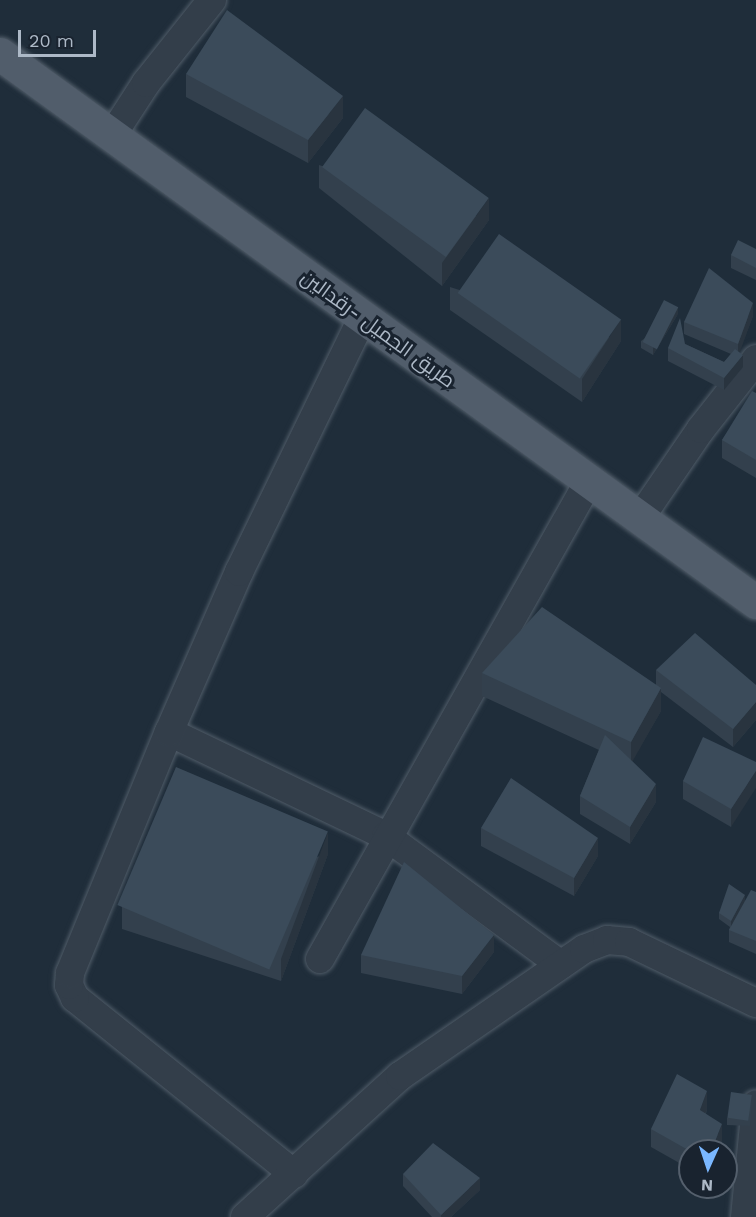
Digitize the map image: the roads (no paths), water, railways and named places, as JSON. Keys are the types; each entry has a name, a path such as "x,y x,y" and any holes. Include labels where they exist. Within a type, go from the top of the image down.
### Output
{"main road":[{"name":"طريق الجميل -رقدالين","path":"0,54 113,134 362,319 756,602"}],"street":[{"path":"113,134 159,65 212,0"},
{"path":"294,1174 75,998 69,985 70,972 169,732 239,572 362,319"},
{"path":"640,518 700,429 756,359"},
{"path":"320,959 386,836 589,481"},
{"path":"169,732 386,836 561,965"},
{"path":"245,1217 400,1076 584,948 607,940 628,942 756,1003"},
{"path":"745,1217 756,1105"}]}
